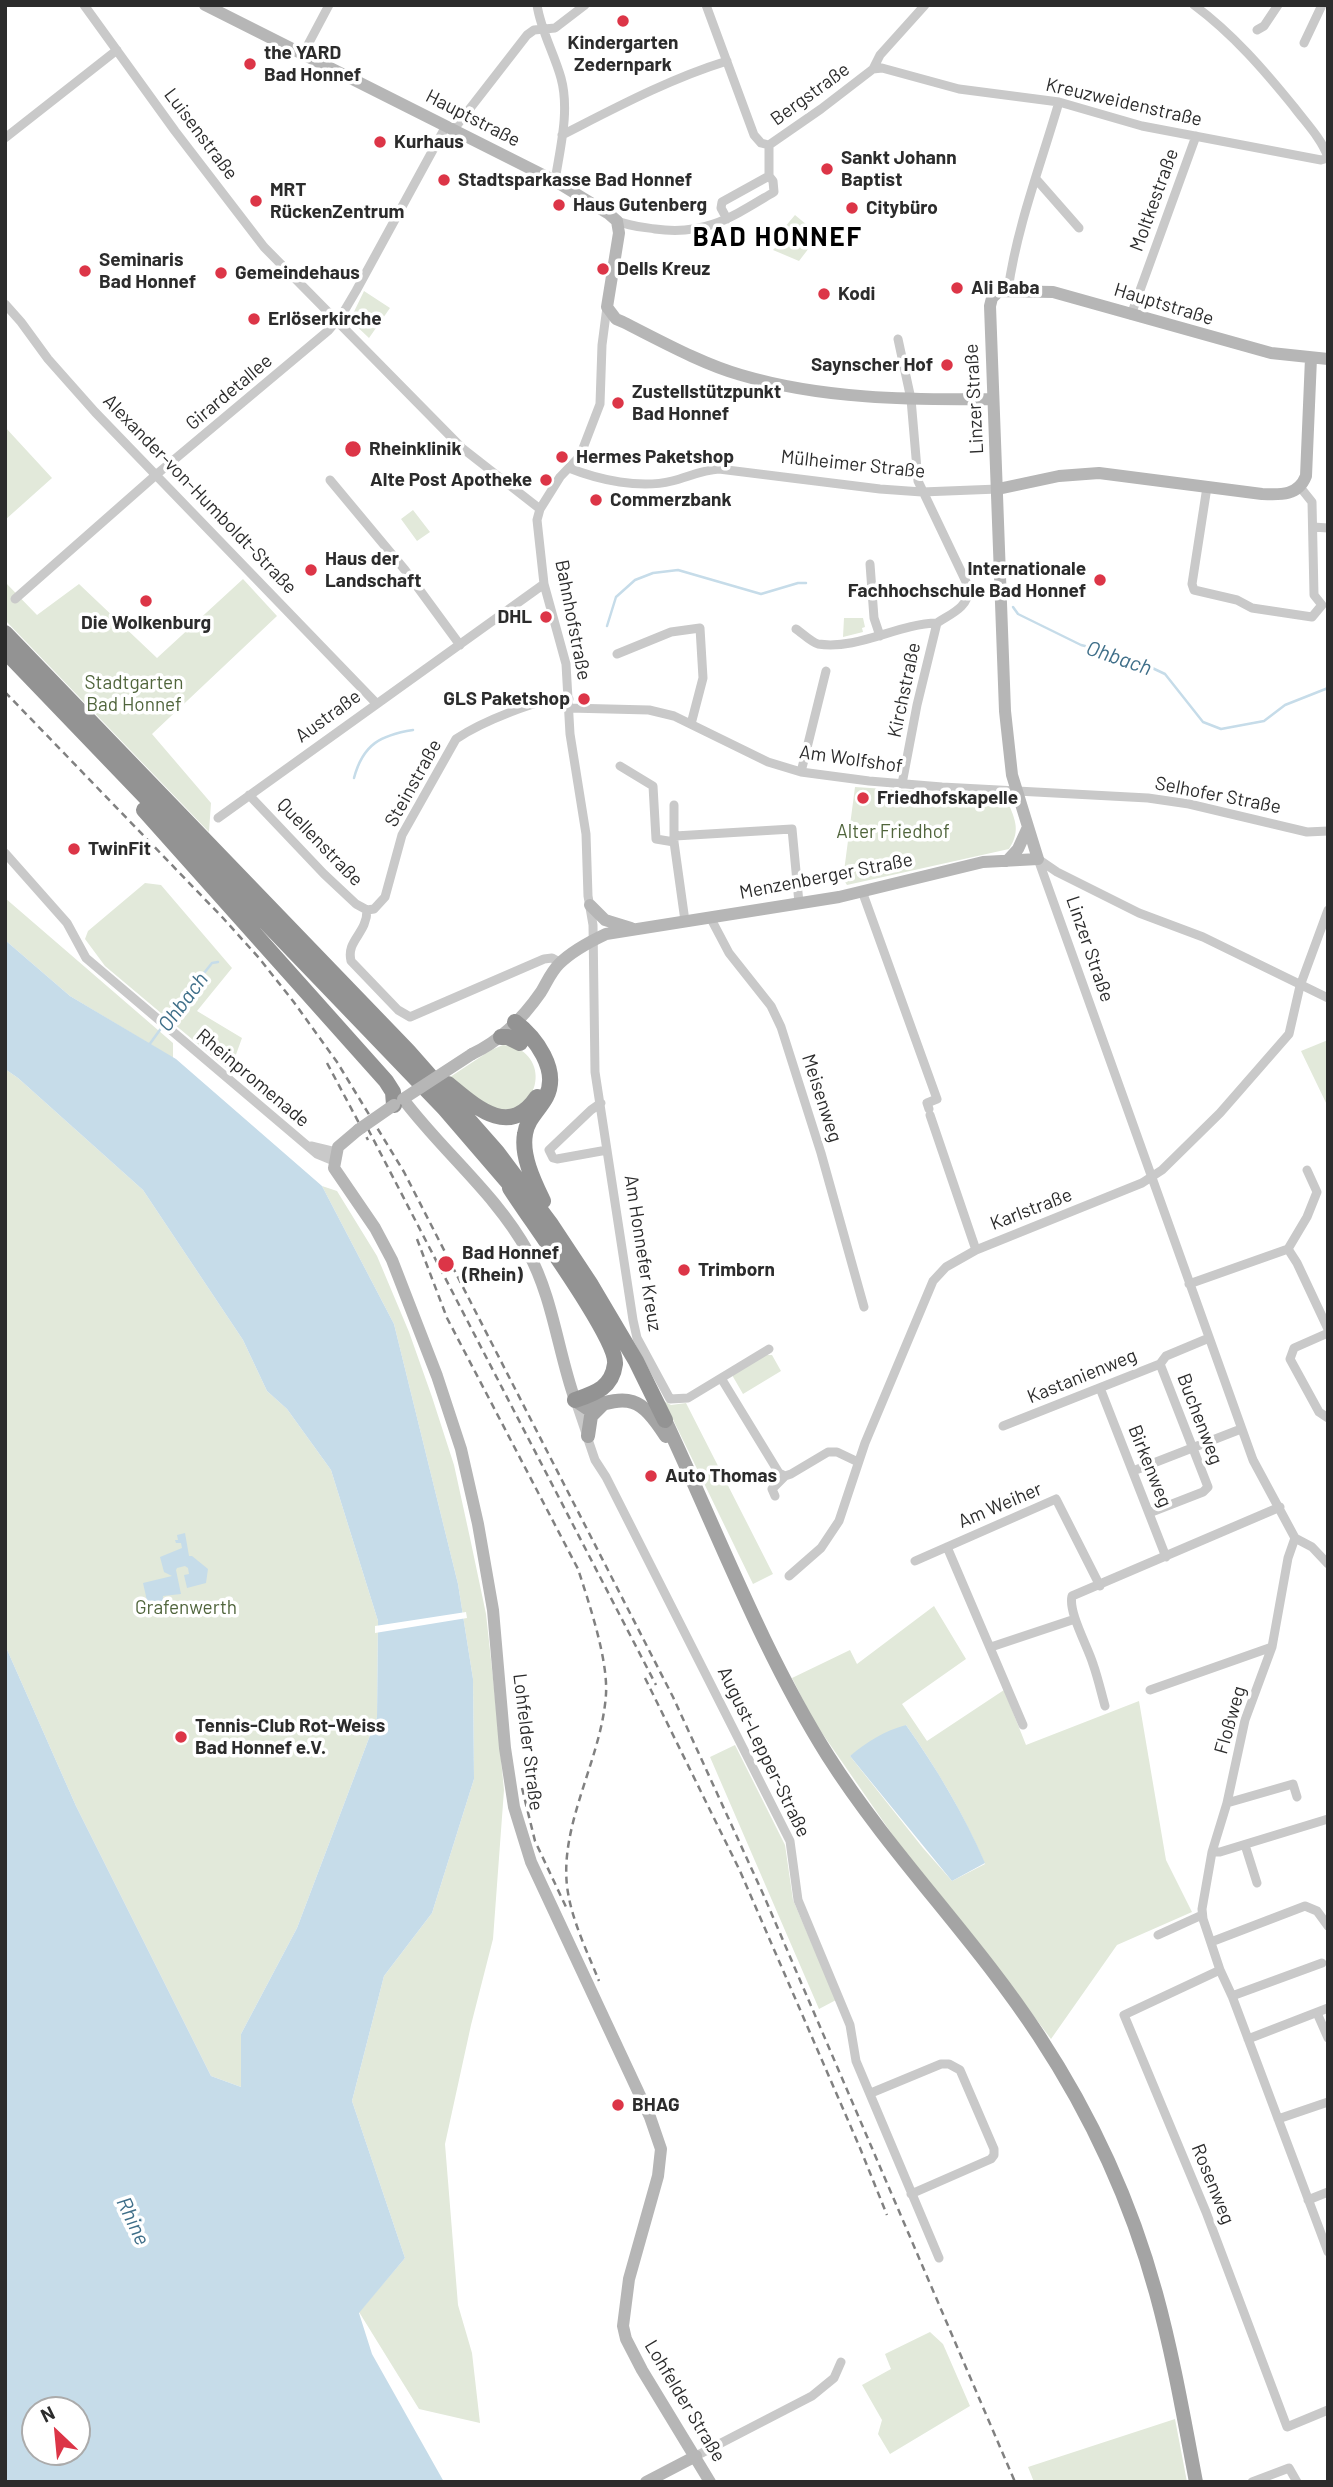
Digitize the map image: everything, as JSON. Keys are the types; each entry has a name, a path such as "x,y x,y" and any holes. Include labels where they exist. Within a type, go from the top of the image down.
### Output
{"highway":[{"path":"5,633 408,1051 503,1160 564,1244 636,1361 665,1420"},
{"path":"5,651 429,1092 522,1198 555,1245 665,1420"},
{"path":"92,741 101,759 166,836 388,1084 398,1102"},
{"path":"408,1051 480,1109 507,1117 520,1114 530,1106 541,1083 537,1065 515,1032 515,1022"},
{"path":"515,1022 528,1034 549,1070 548,1093 527,1126 524,1145 536,1186 564,1244"},
{"path":"501,1037 520,1043"},
{"path":"505,1180 573,1282 614,1351 615,1364 607,1385 599,1392 575,1400"}],"main road":[{"name":"Hauptstraße","path":"205,5 555,181 617,221"},
{"path":"617,221 619,233 607,307 611,321 739,375 812,391 911,398 992,398"},
{"name":"Hauptstraße","path":"992,298 999,291 1008,290 1053,292 1271,353 1328,359"},
{"name":"Linzer Straße","path":"992,298 992,398 998,489 1005,711 1009,757 1016,792 1038,859"},
{"path":"1300,487 1307,470 1311,358"},
{"name":"Mülheimer Straße","path":"998,489 1059,476 1099,473 1282,495 1300,487"},
{"path":"1007,861 1018,849 1028,827"},
{"name":"Menzenberger Straße","path":"398,1102 501,1037 536,998 561,962 606,934 862,891 983,862 1038,859"},
{"path":"590,905 608,922 634,929"},
{"name":"Menzenberger Straße","path":"471,1054 515,1022"},
{"path":"335,1157 345,1139 398,1102"},
{"name":"August-Lepper-Straße","path":"398,1102 485,1191 515,1230 544,1289 575,1400"},
{"name":"Lohfelder Straße","path":"335,1157 338,1176 374,1228 399,1275 429,1355 467,1474 493,1611 505,1748 518,1819 540,1885 645,2105 661,2148 659,2176 629,2278 623,2326 626,2339 642,2370 710,2482"},
{"path":"575,1400 587,1408 624,1400 642,1406 684,1462"},
{"path":"588,1436 591,1416 605,1402"},
{"path":"665,1420 770,1651 828,1756 894,1850 1017,2005 1058,2065 1093,2128 1122,2193 1156,2291 1196,2482"},
{"path":"646,2482 696,2456"}],"street":[{"name":"Luisenstraße","path":"84,5 175,131 264,247 462,448 540,509"},
{"path":"303,54 329,5"},
{"path":"537,5 542,29 561,79 564,107 555,181"},
{"name":"Girardetallee","path":"15,599 157,474 329,330 356,291 450,127 527,35 542,29 555,28 585,5"},
{"path":"706,5 754,135 761,143 769,145 769,176 722,202 721,208 727,219"},
{"name":"Bergstraße","path":"769,145 873,69 880,55 925,5"},
{"path":"1194,5 1223,29 1267,73 1315,134 1325,158"},
{"path":"1257,30 1264,26 1278,5"},
{"path":"1304,43 1322,5"},
{"path":"5,138 117,50"},
{"path":"562,135 654,88 727,61"},
{"name":"Kreuzweidenstraße","path":"873,69 882,68 959,89 1059,102 1142,126 1325,158"},
{"path":"1008,290 1012,263 1030,195 1059,102"},
{"name":"Moltkestraße","path":"1130,315 1196,136"},
{"name":"Hauptstraße","path":"617,221 628,225 685,232 727,219 774,192 773,181 769,176"},
{"path":"1035,179 1079,229"},
{"name":"Alexander-von-Humboldt-Straße","path":"5,304 48,359 95,412 376,703"},
{"path":"540,509 560,477 580,456 600,404 602,345 611,321"},
{"name":"Kirchstraße","path":"898,339 911,398 918,481 969,588 964,605 937,624 917,705 902,784"},
{"name":"Mülheimer Straße","path":"569,468 587,475 642,484 669,482 706,470 719,469 880,489 922,492 998,489"},
{"path":"330,480 405,570 460,645"},
{"path":"1208,487 1192,584 1194,590 1237,600 1252,608 1312,617 1322,605 1314,595 1312,502 1300,487"},
{"name":"Bahnhofstraße","path":"540,509 538,535 544,584 566,664 570,734 586,834 593,940"},
{"path":"1313,527 1328,528"},
{"path":"870,564 874,618 880,636"},
{"name":"Austraße","path":"218,818 544,584"},
{"path":"796,629 816,644 855,642 918,624 937,624"},
{"path":"617,654 671,632 701,628 703,678 691,724"},
{"path":"801,772 826,671"},
{"name":"Steinstraße","path":"367,910 374,909 384,897 402,835 456,739 470,729 548,700 569,703"},
{"name":"Am Wolfshof","path":"569,703 649,710 674,716 768,762 801,772 902,784 1016,792"},
{"path":"620,766 653,786 656,839 792,829 799,903"},
{"name":"Selhofer Straße","path":"1016,792 1148,799 1189,804 1307,831 1328,831"},
{"name":"Quellenstraße","path":"249,795 324,874 356,904 367,910"},
{"path":"674,805 675,839 685,921"},
{"name":"Rheinpromenade","path":"5,853 67,923 86,958 320,1156 335,1157"},
{"path":"1038,859 1139,913 1203,937 1328,998"},
{"name":"Linzer Straße","path":"1038,859 1253,1460 1295,1538 1312,1547 1328,1564"},
{"path":"862,891 937,1099 928,1103 929,1112 976,1250"},
{"name":"Menzenberger Straße","path":"367,910 365,928 351,945 351,961 398,1010 410,1017 544,959 552,958 561,962"},
{"name":"Karlstraße","path":"789,1576 821,1548 833,1532 858,1462 933,1281 946,1267 976,1250 1131,1188 1162,1170 1220,1113 1289,1034 1300,986 1328,910"},
{"name":"Meisenweg","path":"710,917 729,953 771,1006 781,1027 821,1153 864,1307"},
{"name":"Am Honnefer Kreuz","path":"593,940 594,1068 634,1328 668,1398 688,1398 722,1378"},
{"path":"601,1103 549,1150 553,1158 558,1160 607,1150"},
{"path":"1189,1284 1288,1249 1307,1217 1317,1192 1307,1170"},
{"path":"1288,1249 1325,1315 1328,1331 1294,1348 1290,1359 1319,1412 1328,1418"},
{"name":"Kastanienweg","path":"1003,1426 1160,1364 1166,1356 1209,1338"},
{"path":"769,1349 722,1378 779,1473 785,1476"},
{"name":"Buchenweg","path":"1149,1513 1203,1492 1208,1487 1160,1364"},
{"name":"Birkenweg","path":"1100,1388 1166,1557"},
{"name":"August-Lepper-Straße","path":"575,1400 598,1468 606,1477 790,1841 797,1900 850,2025 856,2061 939,2258"},
{"path":"1133,1471 1241,1429"},
{"path":"775,1496 772,1489 785,1476 828,1451 837,1452 858,1462"},
{"name":"Am Weiher","path":"915,1561 1056,1499 1100,1586"},
{"path":"1105,1706 1093,1663 1075,1619 1070,1600 1072,1596 1280,1507"},
{"name":"Floßweg","path":"1295,1538 1288,1558 1272,1647 1245,1720 1227,1803 1212,1852 1202,1915 1220,1970 1328,2252"},
{"name":"Am Weiher","path":"947,1547 1023,1725"},
{"path":"991,1647 1075,1619"},
{"name":"Floßweg","path":"1150,1690 1272,1647"},
{"path":"1227,1803 1293,1784 1297,1797"},
{"path":"1212,1852 1245,1845 1328,1819"},
{"path":"1245,1845 1257,1883"},
{"path":"1211,1942 1305,1906 1317,1911 1327,1923"},
{"path":"1158,1935 1202,1915"},
{"path":"1232,1996 1322,1963"},
{"name":"Rosenweg","path":"1220,1970 1124,2015 1206,2212 1287,2427 1328,2410"},
{"path":"1248,2039 1328,2008"},
{"path":"1317,2013 1328,2038"},
{"path":"871,2093 941,2064 955,2066 960,2070 994,2149 991,2159 911,2194"},
{"path":"1278,2119 1328,2102"},
{"path":"1308,2200 1328,2192"},
{"path":"696,2456 812,2396 834,2378 841,2362"},
{"path":"1252,2482 1289,2468 1297,2482"}],"green space":[{"path":"795,215 819,235 799,261 773,250 785,237 784,228"},
{"path":"364,291 390,308 369,338 350,320"},
{"path":"5,427 52,478 5,520"},
{"path":"413,510 430,532 417,541 401,519"},
{"name":"Stadtgarten Bad Honnef","path":"243,579 277,616 152,734 211,803 209,832 5,620 5,582 37,615 79,584 157,658"},
{"path":"844,618 863,618 863,632 843,637"},
{"name":"Alter Friedhof","path":"855,787 1006,797 1016,829 1013,842 1009,849 847,885 843,879"},
{"path":"145,883 161,885 232,968 197,1011 242,1038 230,1071 105,966 85,939 88,931"},
{"path":"5,898 173,1043 173,1058 70,996 5,940"},
{"path":"1328,1040 1328,1107 1301,1051"},
{"path":"503,1045 519,1049 529,1058 535,1069 535,1082 531,1094 523,1103 511,1109 495,1109 478,1100 450,1077"},
{"name":"Grafenwerth","path":"5,1069 143,1190 243,1340 267,1391 287,1409 331,1470 378,1621 377,1717 297,1928 241,2034 241,2087 211,2076 76,1806 5,1645"},
{"path":"322,1186 337,1191 377,1256 409,1332 454,1465 486,1614 504,1790 493,1939 445,2144 458,2305 472,2353 480,2423 419,2409 359,2312 405,2258 352,2101 384,1976 432,1913 474,1779 473,1679 458,1584 394,1324"},
{"path":"765,1355 772,1355 781,1371 743,1394 732,1375"},
{"path":"664,1401 671,1405 686,1403 773,1574 753,1584"},
{"path":"934,1606 966,1659 902,1704 927,1741 1004,1690 1026,1745 1139,1701 1166,1860 1192,1912 1117,1945 1051,2039 978,1942 901,1847 813,1720 792,1678 850,1650 857,1664","holes":["906,1725 959,1810 985,1864 952,1881 850,1756"]},
{"path":"735,1745 785,1845 793,1900 836,2000 819,2009 710,1757"},
{"path":"930,2332 943,2344 970,2406 890,2454 878,2434 882,2420 862,2385 891,2369 885,2354"},
{"path":"1175,2419 1187,2482 1034,2482 1028,2467"}],"water":[{"name":"Rhine","path":"5,940 70,996 176,1059 322,1186 394,1324 458,1584 473,1679 474,1779 432,1913 384,1976 352,2101 405,2258 359,2313 372,2354 444,2482 5,2482 5,1645 76,1806 211,2076 241,2087 241,2034 297,1928 377,1717 378,1621 331,1470 287,1409 267,1391 243,1340 143,1190 5,1069"},
{"path":"185,1533 189,1556 208,1569 206,1583 187,1588 184,1575 189,1574 188,1568 177,1568 181,1594 163,1596 162,1612 150,1614 143,1583 172,1576 164,1572 160,1557 182,1548 181,1543 176,1543 175,1540 178,1540 177,1535"},
{"path":"906,1725 949,1792 985,1863 952,1881 850,1756 876,1737"}],"pier":[{"path":"466,1612 467,1618 375,1633 375,1626"}],"waterway":[{"name":"Ohbach","path":"607,626 616,597 635,580 653,573 678,570 761,594 806,583"},
{"name":"Ohbach","path":"1013,607 1018,614 1081,645 1129,657 1165,674 1203,722 1221,729 1264,721 1285,705 1328,688"},
{"name":"Ohbach","path":"354,778 363,757 375,743 383,738 413,730"},
{"name":"Ohbach","path":"166,1021 212,963 218,962"},
{"name":"Ohbach","path":"147,1045 162,1027"}],"railway":[{"path":"5,692 259,958 337,1062 404,1172 673,1697 764,1896 1015,2482"},
{"path":"327,1063 368,1140"},
{"path":"368,1129 656,1685"},
{"path":"417,1239 447,1318 578,1569 597,1631 604,1664 606,1694 603,1718 570,1838 567,1886 580,1935 599,1981"},
{"path":"645,1678 740,1871 887,2215"},
{"path":"522,1788 535,1841 566,1907"}],"place":[{"name":"Kindergarten Zedernpark","path":"623,21"},
{"name":"the YARD Bad Honnef","path":"250,64"},
{"name":"Kurhaus","path":"380,142"},
{"name":"Sankt Johann Baptist","path":"827,169"},
{"name":"Stadtsparkasse Bad Honnef","path":"444,180"},
{"name":"MRT RückenZentrum","path":"256,201"},
{"name":"Haus Gutenberg","path":"559,205"},
{"name":"Citybüro","path":"852,208"},
{"name":"Dells Kreuz","path":"603,269"},
{"name":"Seminaris Bad Honnef","path":"85,271"},
{"name":"Gemeindehaus","path":"221,273"},
{"name":"Ali Baba","path":"957,288"},
{"name":"Kodi","path":"824,294"},
{"name":"Erlöserkirche","path":"254,319"},
{"name":"Saynscher Hof","path":"947,365"},
{"name":"Zustellstützpunkt Bad Honnef","path":"618,403"},
{"name":"Rheinklinik","path":"353,449"},
{"name":"Hermes Paketshop","path":"562,457"},
{"name":"Alte Post Apotheke","path":"546,480"},
{"name":"Commerzbank","path":"596,500"},
{"name":"Haus der Landschaft","path":"311,570"},
{"name":"Internationale Fachhochschule Bad Honnef","path":"1100,580"},
{"name":"Die Wolkenburg","path":"146,601"},
{"name":"DHL","path":"546,617"},
{"name":"GLS Paketshop","path":"584,699"},
{"name":"Friedhofskapelle","path":"863,798"},
{"name":"TwinFit","path":"74,849"},
{"name":"Bad Honnef (Rhein)","path":"446,1264"},
{"name":"Trimborn","path":"684,1270"},
{"name":"Auto Thomas","path":"651,1476"},
{"name":"Tennis-Club Rot-Weiss Bad Honnef e.V.","path":"181,1737"},
{"name":"BHAG","path":"618,2105"}],"district":[{"name":"BAD HONNEF","path":"778,237"}]}
